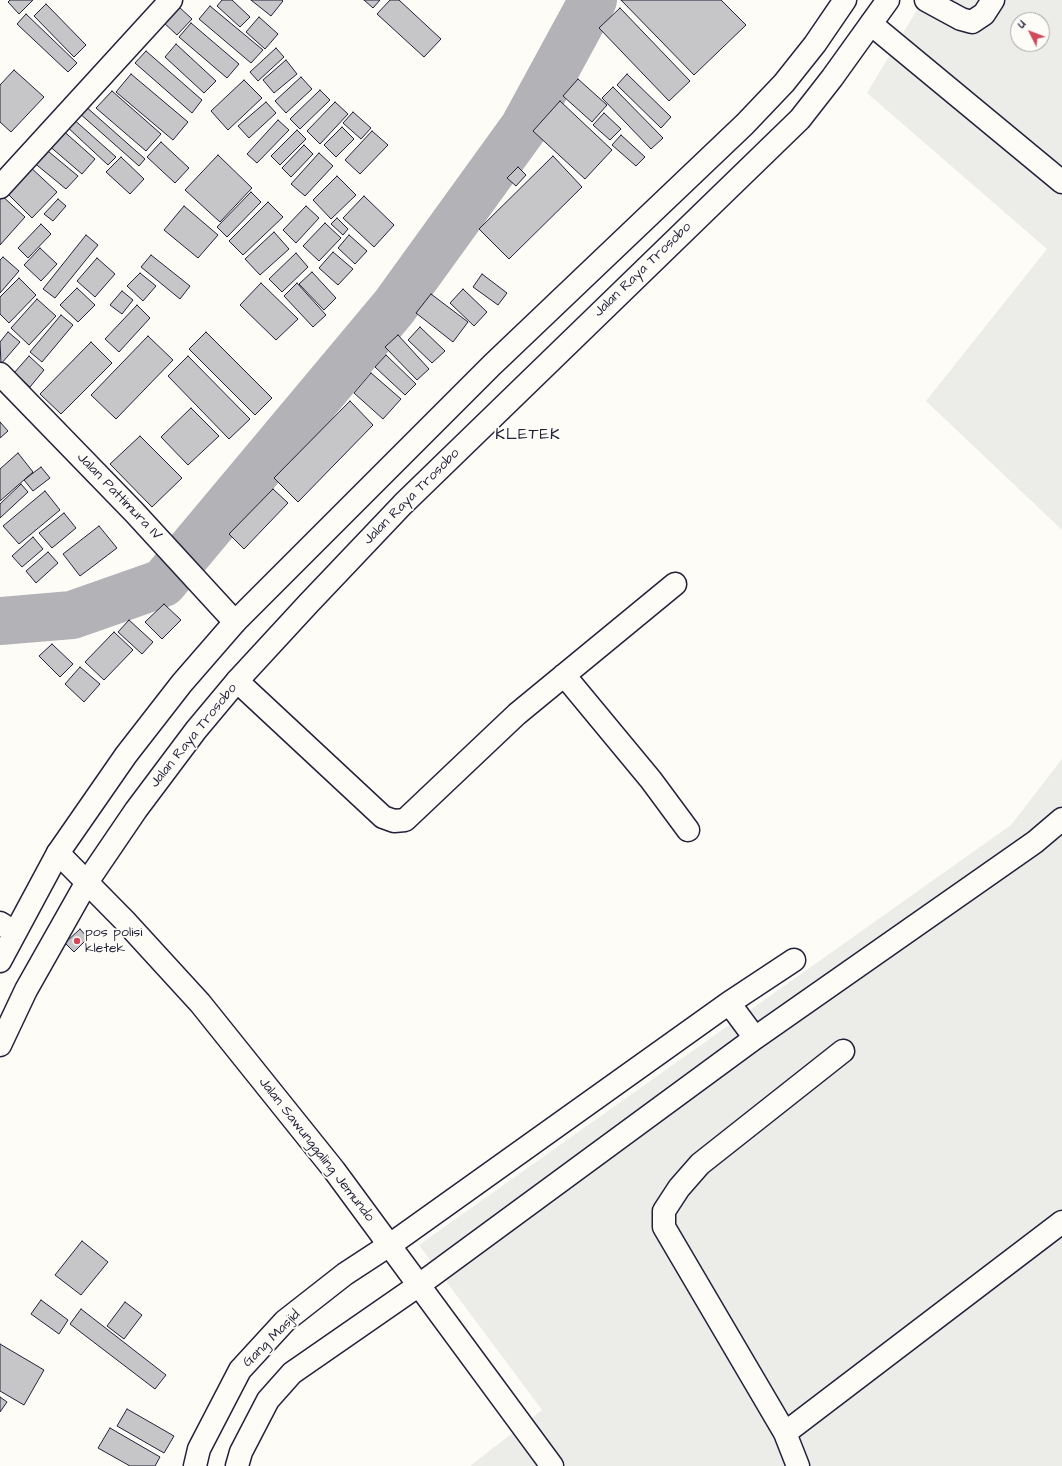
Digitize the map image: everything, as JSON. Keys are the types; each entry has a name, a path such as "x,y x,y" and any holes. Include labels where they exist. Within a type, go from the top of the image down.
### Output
{"main road":[{"path":"0,187 171,0"},
{"path":"0,961 7,928 58,853 131,749 182,683 235,622 492,365 745,124 784,82 814,44 845,0"},
{"name":"Jalan Raya Trosobo","path":"0,1044 26,990 87,882 140,804 196,730 237,681 403,504 800,119 832,78 888,0"},
{"path":"926,0 961,19 972,22 984,14 992,0"},
{"path":"871,24 1062,182"},
{"name":"Jalan Pattimura IV","path":"0,374 134,512 235,622"},
{"path":"237,681 383,817 394,821 405,820 517,714 675,584"},
{"path":"564,675 651,780 688,830"},
{"path":"237,1466 241,1452 268,1400 292,1373 415,1280 741,1020 1035,842 1062,819"},
{"name":"Jalan Sawunggaling Jemundo","path":"58,853 200,1003 334,1170 552,1466"},
{"path":"741,1020 794,960"},
{"name":"Gang Masjid","path":"194,1466 199,1449 240,1370 285,1321 345,1274 392,1249 741,1020"},
{"path":"798,1466 785,1433 664,1227 664,1211 679,1188 700,1164 844,1051"},
{"path":"785,1433 1062,1222"}],"shaded area":[{"path":"923,0 1062,0 1062,530 926,401 1047,249 867,93"},
{"path":"1062,759 1062,1466 470,1466 542,1410 419,1245 1011,825"}],"building":[{"path":"10,0 33,0 19,14 8,2"},
{"path":"222,0 232,0 250,17 240,27 217,6"},
{"path":"251,0 282,0 283,1 271,16"},
{"path":"364,0 380,0 373,8"},
{"path":"390,0 399,0 441,39 424,57 377,14"},
{"path":"621,0 721,0 746,25 694,75"},
{"path":"46,4 86,45 74,57 34,16"},
{"path":"178,6 192,19 177,35 163,22"},
{"path":"210,6 263,50 251,63 199,19"},
{"path":"620,8 690,81 669,101 599,28"},
{"path":"26,14 77,63 68,72 17,24"},
{"path":"259,17 278,34 265,49 246,32"},
{"path":"191,23 239,64 227,78 179,37"},
{"path":"176,44 216,81 204,93 165,57"},
{"path":"276,48 284,57 258,81 250,72"},
{"path":"146,51 202,100 192,113 135,63"},
{"path":"286,60 297,74 274,93 263,80"},
{"path":"14,70 44,97 11,132 0,122 0,85"},
{"path":"131,74 188,122 173,140 116,92"},
{"path":"627,74 671,117 661,128 617,85"},
{"path":"301,77 312,89 286,113 275,101"},
{"path":"578,79 607,105 592,122 563,96"},
{"path":"244,80 262,98 228,130 211,111"},
{"path":"613,87 663,138 651,149 602,98"},
{"path":"320,90 330,100 300,129 290,119"},
{"path":"112,91 161,134 146,151 96,108"},
{"path":"560,101 612,150 585,179 533,131"},
{"path":"266,102 276,113 249,138 238,126"},
{"path":"335,102 348,114 320,144 307,131"},
{"path":"84,105 145,159 139,166 78,112"},
{"path":"353,112 371,128 361,139 343,123"},
{"path":"604,113 621,129 610,140 593,125"},
{"path":"71,117 116,157 108,165 64,124"},
{"path":"278,120 289,130 257,163 247,154"},
{"path":"342,127 354,139 336,157 324,145"},
{"path":"60,128 95,159 82,174 47,144"},
{"path":"297,130 306,139 280,165 271,156"},
{"path":"372,131 388,145 360,174 345,160"},
{"path":"621,135 645,157 636,166 612,145"},
{"path":"161,142 189,168 175,183 147,157"},
{"path":"304,145 313,154 291,177 282,168"},
{"path":"43,147 78,176 66,189 32,161"},
{"path":"319,153 333,166 305,196 291,184"},
{"path":"218,155 252,188 220,222 185,190"},
{"path":"553,156 582,187 509,259 479,229"},
{"path":"121,157 144,179 130,194 106,172"},
{"path":"28,165 57,192 32,218 4,190"},
{"path":"518,167 526,175 516,186 507,178"},
{"path":"337,176 356,195 331,219 313,200"},
{"path":"251,192 261,202 227,237 217,227"},
{"path":"0,194 25,217 0,245"},
{"path":"364,196 394,225 374,247 343,218"},
{"path":"58,199 66,206 53,221 44,214"},
{"path":"268,202 283,217 243,255 229,241"},
{"path":"184,206 218,235 198,258 164,230"},
{"path":"306,206 319,218 296,243 283,230"},
{"path":"337,218 348,229 343,235 331,224"},
{"path":"325,223 341,238 319,261 303,246"},
{"path":"41,224 51,234 28,258 18,248"},
{"path":"274,232 289,249 260,275 245,259"},
{"path":"86,235 98,245 55,298 43,289"},
{"path":"349,235 367,251 355,264 338,248"},
{"path":"40,248 57,264 41,281 24,265"},
{"path":"333,252 353,269 338,285 319,268"},
{"path":"296,253 308,267 282,292 269,279"},
{"path":"151,255 190,286 180,299 141,267"},
{"path":"3,257 19,271 0,293 0,260"},
{"path":"97,258 115,274 95,297 77,281"},
{"path":"312,272 336,298 324,310 299,284"},
{"path":"140,273 156,286 143,301 127,286"},
{"path":"482,274 507,293 498,305 473,287"},
{"path":"19,278 36,295 9,323 0,314 0,297"},
{"path":"261,283 298,319 276,340 240,305"},
{"path":"297,283 326,315 313,327 284,296"},
{"path":"77,288 95,305 78,322 60,305"},
{"path":"463,289 487,312 474,326 450,303"},
{"path":"122,291 133,300 122,314 110,305"},
{"path":"431,294 468,322 453,342 416,313"},
{"path":"37,299 56,316 29,345 11,328"},
{"path":"137,305 150,318 119,352 105,339"},
{"path":"61,315 73,325 42,362 30,352"},
{"path":"420,327 445,351 432,363 408,340"},
{"path":"8,332 20,342 1,364 0,342"},
{"path":"206,332 272,398 255,415 189,349"},
{"path":"398,335 429,369 417,380 385,347"},
{"path":"148,336 173,360 116,419 91,395"},
{"path":"91,342 112,363 61,414 40,394"},
{"path":"386,355 416,384 405,395 375,367"},
{"path":"29,356 44,370 30,387 14,373"},
{"path":"188,356 250,419 229,439 168,376"},
{"path":"371,373 401,399 383,419 354,393"},
{"path":"350,401 373,425 298,502 274,478"},
{"path":"191,408 219,436 188,465 161,437"},
{"path":"0,422 8,431 0,438"},
{"path":"140,436 182,478 152,507 110,464"},
{"path":"18,453 33,472 0,501 0,469"},
{"path":"41,467 50,478 33,491 24,480"},
{"path":"21,484 28,492 0,518 0,504"},
{"path":"273,489 288,503 244,549 229,534"},
{"path":"45,491 60,510 19,544 3,526"},
{"path":"64,513 76,528 52,548 39,533"},
{"path":"99,526 117,548 80,576 63,554"},
{"path":"33,537 43,549 22,567 12,556"},
{"path":"48,552 58,563 36,583 26,571"},
{"path":"164,604 181,620 162,639 145,622"},
{"path":"129,620 153,642 142,654 118,632"},
{"path":"114,632 133,650 104,680 85,662"},
{"path":"52,644 73,664 60,677 39,656"},
{"path":"80,667 100,684 84,702 65,684"},
{"name":"pos polisi kletek","path":"80,929 88,938 74,952 65,943"},
{"path":"82,1241 108,1262 81,1295 55,1275"},
{"path":"41,1300 68,1320 59,1334 31,1314"},
{"path":"125,1302 142,1315 124,1339 107,1326"},
{"path":"81,1309 166,1375 155,1389 70,1324"},
{"path":"0,1344 44,1370 24,1405 0,1391"},
{"path":"0,1397 7,1402 0,1412"},
{"path":"127,1409 174,1436 164,1453 117,1426"},
{"path":"110,1428 160,1457 155,1466 130,1466 98,1448"}],"waterway":[{"path":"0,621 72,615 163,583 394,307 524,127 593,0"}],"place":[{"name":"pos polisi kletek","path":"77,941"}],"district":[{"name":"KLETEK","path":"528,436"}]}
